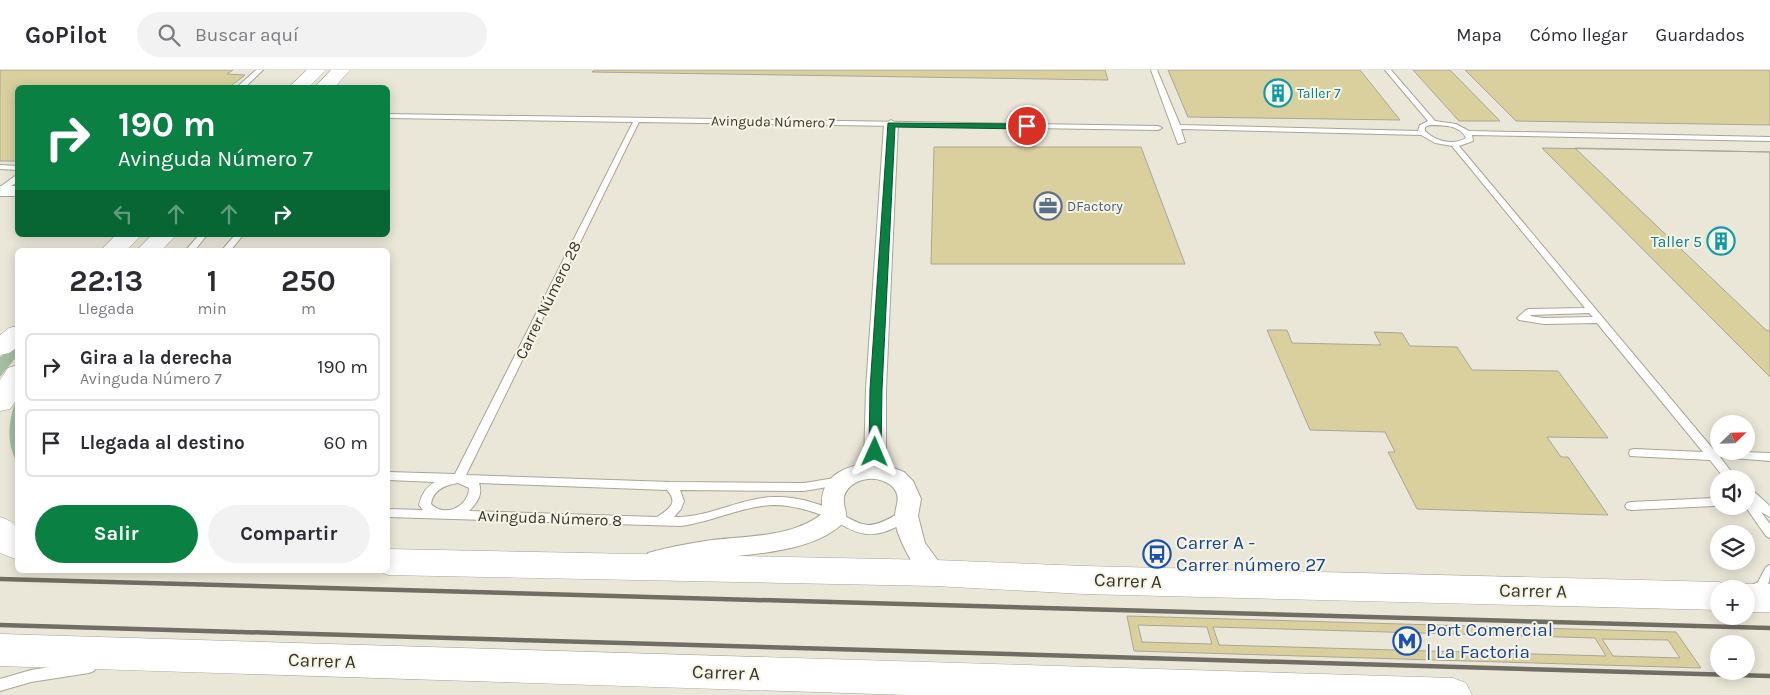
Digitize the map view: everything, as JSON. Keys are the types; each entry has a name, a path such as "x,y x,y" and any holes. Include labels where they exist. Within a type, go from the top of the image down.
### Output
{"main road":[{"path":"300,85 317,70"},
{"path":"326,85 341,70"},
{"path":"115,248 128,237"},
{"path":"151,248 163,237"},
{"path":"0,328 15,320"},
{"path":"0,346 15,336"},
{"path":"0,402 15,378"},
{"path":"0,529 10,543 15,546"},
{"name":"Carrer A","path":"390,562 935,573 1084,580 1710,596"},
{"path":"1755,597 1770,598"},
{"name":"Carrer A","path":"0,650 1453,695"}],"street":[{"path":"874,471 876,389 891,124"},
{"path":"0,190 15,191"},
{"path":"621,568 695,552 759,544 810,532 825,525 835,516 832,499 835,489 842,480 852,474 874,471 890,474 906,487 910,496 910,505 906,514 914,546 935,573"}],"lane":[{"path":"242,85 260,70"},
{"path":"1154,70 1177,127 1180,142"},
{"path":"1388,70 1433,123"},
{"name":"Avinguda Número 7","path":"390,116 1158,128"},
{"name":"Carrer Número 28","path":"458,479 637,120"},
{"path":"1422,132 1422,126 1433,123 1453,125 1468,133 1770,139"},
{"path":"1177,127 1422,132 1433,139 1454,144 1469,140 1468,133"},
{"path":"1454,144 1710,449"},
{"path":"0,168 15,168"},
{"path":"0,190 15,180"},
{"path":"192,248 202,237"},
{"path":"228,248 237,237"},
{"path":"1593,310 1529,312 1522,318 1544,321 1602,320"},
{"path":"1634,453 1710,454"},
{"path":"1755,455 1770,456"},
{"path":"1719,460 1727,470"},
{"path":"390,476 670,486 804,486 842,480"},
{"path":"458,479 465,480 475,486 474,497 465,508 449,515 441,515 433,514 425,505 428,493 441,483 458,479"},
{"path":"659,522 676,509 679,503 676,492 670,486"},
{"path":"1755,499 1770,513"},
{"name":"Avinguda Número 8","path":"390,513 659,522 696,521 764,501 788,502 835,516"},
{"path":"1631,506 1710,502"},
{"path":"1755,512 1770,533"},
{"path":"835,516 849,525 862,529 876,530 899,522 906,514"},
{"path":"1755,590 1763,585 1770,570"},
{"path":"0,685 31,676 154,656"}],"green space":[{"path":"15,347 15,358 0,377 0,357"},
{"path":"15,403 15,458 10,438 12,413"}],"building":[{"path":"0,70 233,70 227,74 245,75 232,85 15,85 15,161 0,161"},
{"path":"594,70 1105,70 1108,80 592,72"},
{"name":"Taller 7","path":"1168,70 1360,70 1400,120 1188,117"},
{"path":"1413,70 1450,70 1500,121 1459,121"},
{"path":"1465,70 1770,70 1770,125 1516,121"},
{"name":"DFactory","path":"934,147 1141,147 1185,264 931,264"},
{"name":"Taller 5","path":"1542,148 1770,152 1770,377"},
{"name":"Taller 5","path":"1575,148 1770,152 1770,331 1766,330"},
{"path":"1267,330 1287,330 1292,343 1381,345 1374,332 1402,333 1410,346 1457,347 1472,370 1558,371 1608,438 1547,437 1561,457 1568,457 1608,515 1417,509 1388,452 1395,452 1385,432 1310,430"},
{"path":"1127,616 1676,632 1701,668 1134,651","holes":["1138,625 1207,627 1212,644 1142,642","1213,627 1595,638 1606,656 1219,645","1602,639 1668,640 1680,658 1613,656"]}],"railway":[{"path":"0,579 1770,628"},
{"path":"0,625 1770,676"}],"place":[{"name":"Taller 7","path":"1278,93"},
{"name":"DFactory","path":"1048,206"},
{"name":"Taller 5","path":"1721,241"},
{"name":"Carrer A - Carrer número 27","path":"1157,554"},
{"name":"Port Comercial | La Factoria","path":"1407,641"}],"route":[{"path":"875,452 876,389 891,124 1027,126"}]}
